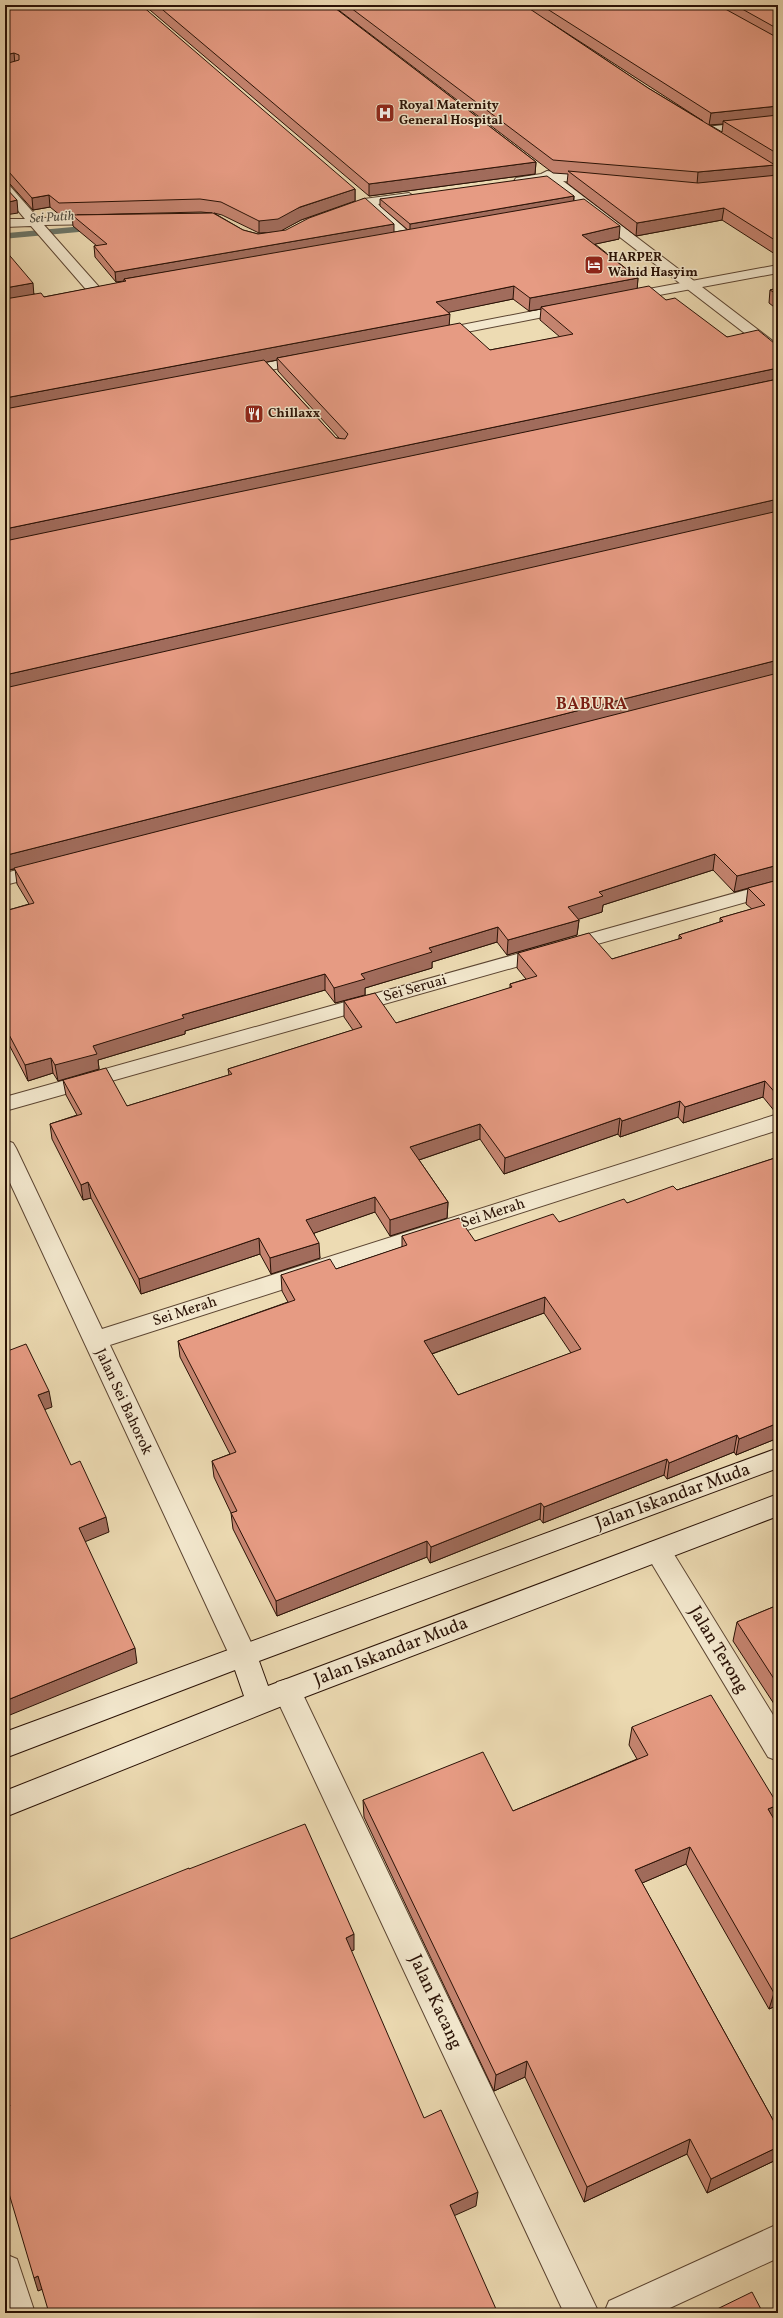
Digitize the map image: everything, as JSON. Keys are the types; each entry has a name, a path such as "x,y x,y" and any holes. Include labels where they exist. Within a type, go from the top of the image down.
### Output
{"street":[{"path":"703,127 726,142"},
{"path":"739,150 776,180"},
{"path":"537,168 778,352"},
{"path":"511,183 550,178 606,180"},
{"path":"5,188 95,291"},
{"path":"358,194 407,237"},
{"path":"327,218 370,204 421,196"},
{"path":"571,208 586,206"},
{"path":"5,223 33,221 112,220"},
{"path":"392,240 423,234"},
{"path":"613,300 778,269"},
{"path":"80,294 111,288"},
{"path":"420,337 582,306"},
{"path":"228,374 320,357"},
{"path":"5,879 59,866"},
{"name":"Sei Seruai","path":"5,1104 778,887"},
{"name":"Sei Merah","path":"94,1341 778,1122"},
{"name":"Jalan Sei Bahorok","path":"5,1148 94,1341 243,1654 260,1702"},
{"name":"Jalan Iskandar Muda","path":"5,1745 243,1654 778,1458"},
{"name":"Jalan Iskandar Muda","path":"5,1804 287,1691 778,1505"},
{"name":"Jalan Terong","path":"658,1551 778,1748"},
{"name":"Jalan Kacang","path":"287,1691 582,2313"},
{"path":"621,2313 778,2241"},
{"path":"5,2271 18,2313"}],"lane":[{"path":"703,127 778,122"},
{"path":"266,367 277,379"}],"building":[{"path":"5,5 141,5 355,189 300,207 278,219 259,221 221,202 200,199 59,203 49,195 32,198 9,172 5,171 5,64 19,60 19,55 14,53 5,55"},
{"path":"157,5 331,5 536,162 369,184"},
{"path":"347,5 524,5 648,88 775,165 698,172 553,160"},
{"path":"541,5 718,5 778,38 778,106 711,113"},
{"path":"735,5 778,5 778,29"},
{"path":"778,115 778,154 723,121"},
{"path":"568,171 698,183 778,175 778,242 724,208 637,223"},
{"path":"547,176 574,196 410,224 380,199"},
{"path":"5,187 17,200 5,203"},
{"path":"365,198 394,224 115,272 94,246 107,244 72,215 213,213 243,230 258,234 286,230 309,218"},
{"path":"584,199 620,226 582,235 638,278 530,298 514,286 436,302 450,314 5,398 5,299 41,293 44,297 126,281 124,279"},
{"path":"5,250 33,283 5,288"},
{"path":"649,286 666,300 675,298 727,337 758,330 774,343 778,344 778,368 5,529 5,409 264,360 336,438 345,439 348,434 277,358 460,323 490,350 573,334 541,307"},
{"path":"778,288 778,295 770,290"},
{"path":"778,379 778,499 5,675 5,541"},
{"path":"778,511 778,660 7,855 5,852 5,688"},
{"path":"778,673 778,865 737,876 715,854 599,892 603,896 568,907 579,920 508,940 498,927 429,948 432,952 361,974 365,979 334,988 325,974 182,1015 184,1018 93,1046 97,1054 55,1065 51,1058 25,1065 5,1027 5,911 34,903 14,868"},
{"path":"778,880 778,1096 765,1081 685,1107 680,1101 622,1121 620,1118 505,1158 480,1124 410,1147 448,1202 390,1220 375,1197 306,1220 319,1243 270,1258 259,1238 139,1279 88,1182 81,1185 50,1124 82,1114 63,1080 106,1068 127,1106 232,1074 228,1069 362,1027 344,1001 375,993 396,1023 512,987 510,984 537,976 518,953 589,933 612,959 682,938 679,935 723,921 720,918 765,905 748,888"},
{"path":"778,1157 778,1423 739,1439 737,1435 669,1463 667,1459 544,1507 541,1503 431,1547 427,1541 276,1601 231,1513 237,1511 212,1461 236,1452 178,1341 295,1300 281,1275 330,1259 336,1269 407,1245 402,1236 459,1218 475,1241 553,1214 559,1222 624,1199 627,1203 673,1186 677,1190","holes":["545,1297 581,1349 458,1395 424,1341"]},
{"path":"26,1344 49,1391 38,1395 71,1465 80,1461 106,1517 79,1528 135,1648 5,1701 5,1352"},
{"path":"778,1605 778,1685 737,1622"},
{"path":"711,1695 778,1805 768,1809 778,1826 778,1991 774,1993 690,1847 635,1870 778,2129 778,2147 711,2179 690,2139 587,2187 527,2061 496,2075 363,1800 483,1752 513,1811 648,1755 632,1727"},
{"path":"305,1824 354,1934 346,1938 424,2118 441,2110 478,2192 450,2205 496,2309 487,2313 49,2313 38,2276 34,2278 5,2180 5,2108 10,2106 5,2091 5,1941"},
{"path":"752,2292 763,2313 709,2313"}],"waterway":[{"name":"Sei Putih","path":"5,236 92,228"}],"place":[{"name":"Royal Maternity General Hospital","path":"385,113"},
{"name":"HARPER Wahid Hasyim","path":"594,265"},
{"name":"Chillaxx","path":"254,414"}],"district":[{"name":"BABURA","path":"592,705"}]}
